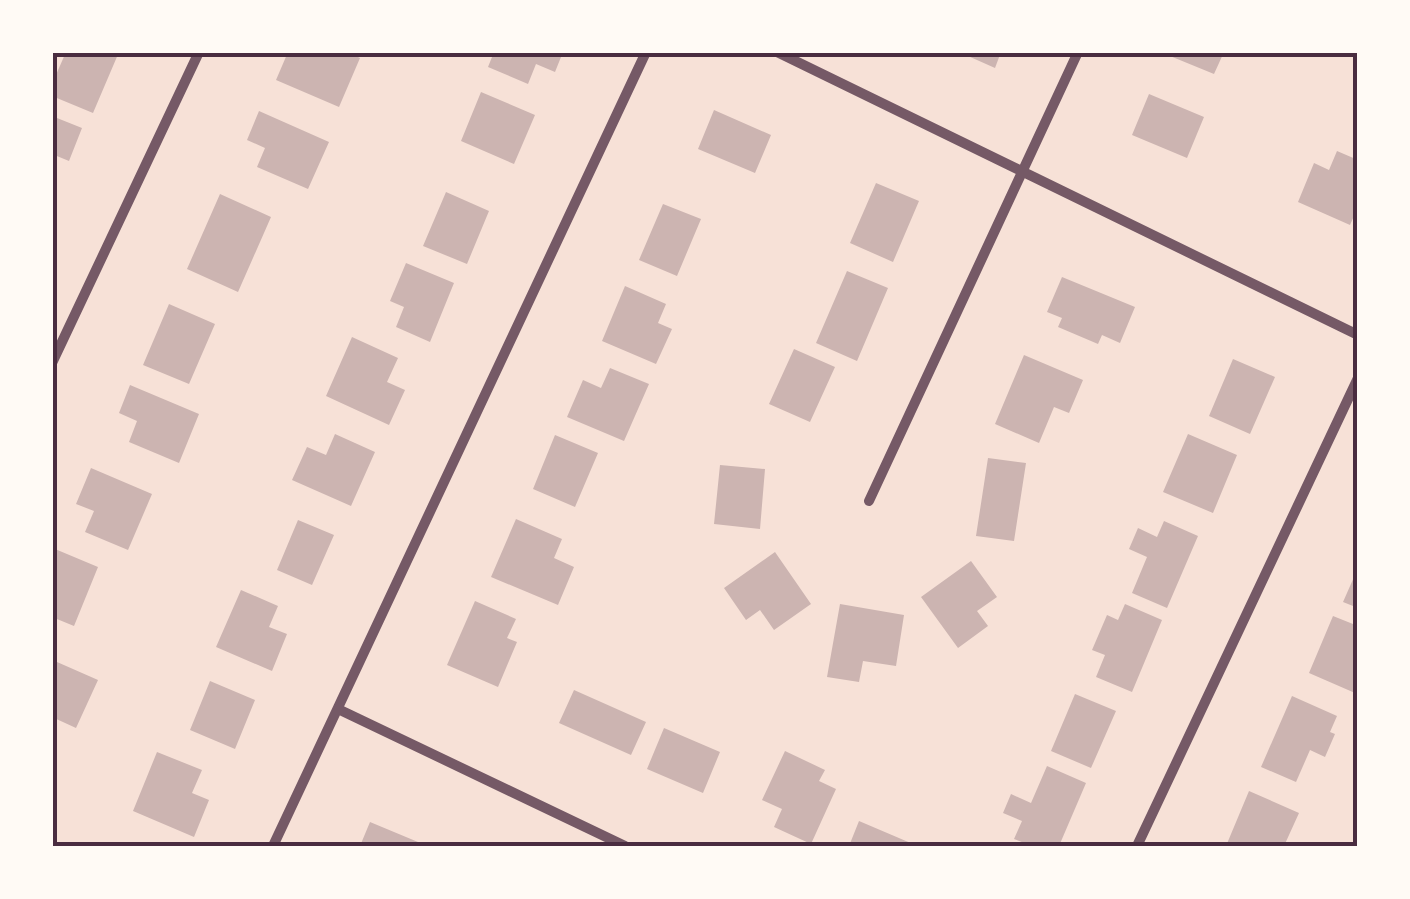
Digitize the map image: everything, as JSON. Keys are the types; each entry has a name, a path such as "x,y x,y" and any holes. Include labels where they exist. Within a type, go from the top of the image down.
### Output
{"street":[{"path":"52,363 200,52"},
{"path":"272,846 646,52"},
{"path":"777,52 1358,335"},
{"path":"869,502 1078,52"},
{"path":"1137,846 1358,378"},
{"path":"338,708 625,846"}],"building":[{"path":"66,52 119,52 93,113 52,96 52,84"},
{"path":"288,52 310,56 312,52 348,52 360,58 339,107 276,80"},
{"path":"494,52 563,52 555,72 536,64 528,84 488,67"},
{"path":"959,52 1001,52 995,68"},
{"path":"1172,52 1224,52 1214,74 1170,56"},
{"path":"481,92 535,115 514,164 461,141"},
{"path":"1149,94 1204,117 1187,158 1132,135"},
{"path":"714,110 771,135 755,173 698,149"},
{"path":"259,111 329,142 308,189 257,167 265,148 247,140"},
{"path":"52,116 82,128 69,161 52,154"},
{"path":"1337,151 1358,160 1358,207 1350,225 1298,202 1314,163 1329,170"},
{"path":"876,183 919,201 893,262 850,243"},
{"path":"446,192 489,211 467,264 423,246"},
{"path":"220,194 271,217 238,292 187,269"},
{"path":"663,204 701,219 677,276 639,260"},
{"path":"406,263 454,283 430,342 396,327 404,307 390,301"},
{"path":"847,271 888,288 857,361 816,343"},
{"path":"1062,277 1135,307 1120,343 1102,335 1098,344 1058,327 1062,318 1047,312"},
{"path":"625,286 666,304 658,323 672,329 656,364 602,341"},
{"path":"169,304 215,324 189,384 143,365"},
{"path":"352,337 398,358 387,382 405,390 389,425 326,396"},
{"path":"794,349 835,367 810,422 769,404"},
{"path":"1024,355 1083,380 1069,413 1054,407 1039,443 995,424"},
{"path":"1233,359 1275,377 1250,434 1209,416"},
{"path":"610,368 649,384 624,441 567,417 583,380 601,388"},
{"path":"130,385 199,414 179,463 129,442 137,421 119,413"},
{"path":"335,434 375,452 351,506 292,480 307,447 326,455"},
{"path":"1188,434 1237,455 1213,513 1163,492"},
{"path":"555,435 598,453 575,507 533,489"},
{"path":"988,458 1026,463 1014,541 976,536"},
{"path":"720,465 765,469 760,529 714,524"},
{"path":"91,468 152,494 128,550 85,532 94,511 76,504"},
{"path":"516,519 562,539 554,558 574,567 558,605 491,577"},
{"path":"298,520 334,535 312,585 277,570"},
{"path":"1164,521 1198,536 1167,608 1132,593 1147,557 1129,549 1138,528 1157,537"},
{"path":"55,549 98,567 74,626 52,617"},
{"path":"775,552 811,604 774,630 760,610 746,620 724,588"},
{"path":"971,561 997,597 977,611 988,626 958,648 921,597"},
{"path":"1358,568 1358,608 1343,602"},
{"path":"241,590 278,606 269,627 287,634 272,671 216,647"},
{"path":"475,601 516,619 507,638 517,642 498,687 447,665"},
{"path":"840,604 904,615 896,666 863,661 859,682 827,677"},
{"path":"1125,604 1162,620 1132,692 1096,677 1105,655 1092,650 1107,615 1118,620"},
{"path":"1333,616 1358,626 1355,693 1309,673"},
{"path":"57,662 98,680 76,728 52,717 52,672"},
{"path":"210,681 255,700 235,749 190,730"},
{"path":"574,690 646,722 631,755 559,723"},
{"path":"1075,694 1116,711 1091,768 1051,751"},
{"path":"1292,696 1337,716 1330,732 1335,734 1325,757 1310,750 1296,782 1261,767"},
{"path":"664,728 720,752 703,793 647,769"},
{"path":"785,751 825,770 819,781 836,789 811,844 774,827 782,809 762,800"},
{"path":"157,752 202,770 192,793 209,800 194,837 133,811"},
{"path":"1047,766 1086,783 1059,846 1032,846 1014,839 1022,821 1003,813 1011,794 1031,803"},
{"path":"1249,791 1299,813 1284,846 1226,846"},
{"path":"859,821 913,844 849,846"},
{"path":"370,822 418,842 416,846 360,846"}]}
